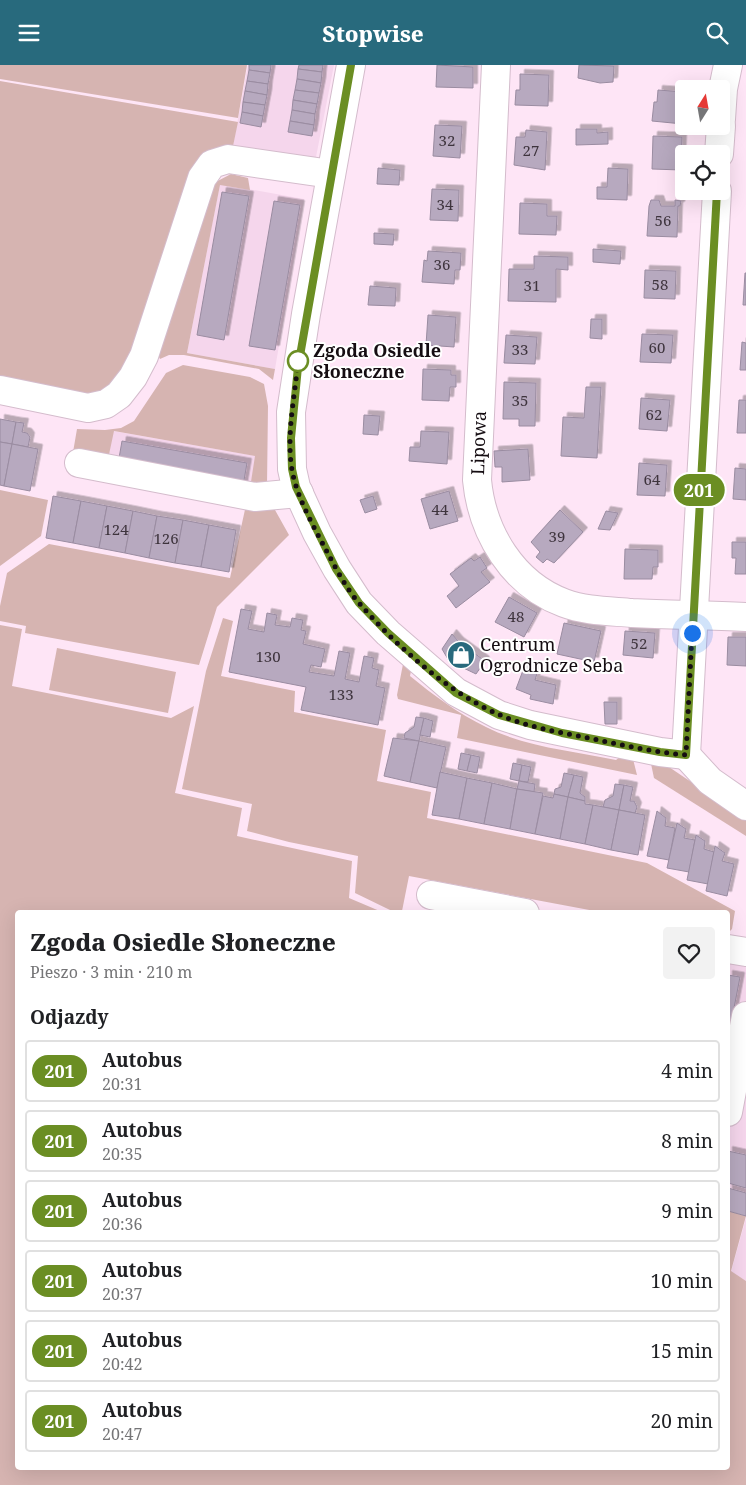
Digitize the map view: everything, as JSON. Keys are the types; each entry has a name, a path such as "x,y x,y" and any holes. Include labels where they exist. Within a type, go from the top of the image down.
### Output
{"street":[{"path":"351,65 306,314 292,412 292,469 299,493 336,569 359,603 388,633 456,693 499,715 530,725 660,752 686,755 710,781 746,806"},
{"name":"Lipowa","path":"496,65 476,480 478,494 496,545 520,575 544,594 566,604 614,611 746,617"},
{"path":"725,80 728,65"},
{"path":"0,391 88,408 106,404 119,395 133,377 144,356 202,178 212,164 228,159 331,174"},
{"path":"686,755 716,200"},
{"path":"79,463 254,497 299,493"},
{"path":"431,895 509,910"},
{"path":"730,949 746,952"},
{"path":"730,1101 746,1016"}],"shaded area":[{"path":"0,65 247,65 238,118 0,79"},
{"path":"248,65 334,65 315,162 232,151"},
{"path":"0,81 238,122 232,151 217,151 139,353 104,398 0,377"},
{"path":"231,174 248,178 250,190 220,185 187,353 275,369 273,380 259,369 184,355 169,355 160,359 157,353 210,185"},
{"path":"220,184 304,199 275,369 187,353"},
{"path":"183,365 250,377 264,384 268,406 267,485 250,488 255,456 114,431 107,464 72,458 77,429 105,430 121,428 134,421 166,373"},
{"path":"113,431 256,456 250,488 107,464"},
{"path":"0,490 48,500 41,536 0,566"},
{"path":"246,505 275,510 289,535 217,607 199,665 25,633 26,626 0,621 0,606 7,573 49,544 230,578"},
{"path":"223,618 233,621 221,676 295,691 294,712 386,730 377,781 431,792 427,818 647,863 735,911 732,929 730,931 730,910 589,910 409,876 402,910 390,910 355,893 358,856 289,842 247,831 252,804 182,789 206,671"},
{"path":"0,625 22,629 12,686 171,718 194,706 175,793 242,808 237,836 352,861 349,898 377,910 15,910 15,1470 730,1470 730,1212 746,1216 731,1271 746,1281 746,1485 0,1485"},
{"path":"57,648 176,672 168,713 49,690"},
{"path":"404,659 412,666 410,676 446,704 486,727 533,744 567,751 616,760 625,753 632,755 637,775 457,738 461,715 398,699 397,695"},
{"path":"650,759 666,765 746,819 746,836 654,778"},
{"path":"730,955 746,958 746,1216 730,1212"},
{"path":"746,1218 746,1281 731,1272"}],"building":[{"path":"249,65 271,65 270,73 249,70"},
{"path":"299,65 323,65 322,72 298,69"},
{"path":"437,65 473,67 473,88 436,87"},
{"path":"579,65 614,66 613,82 600,83 578,78"},
{"path":"298,69 322,72 321,83 297,79"},
{"path":"249,70 270,73 268,84 247,81"},
{"path":"520,74 549,75 548,106 515,105 516,90 520,90"},
{"path":"297,79 321,83 319,93 295,90"},
{"path":"247,81 268,84 267,95 245,91"},
{"path":"295,90 319,93 317,104 293,100"},
{"path":"658,90 675,91 675,123 652,121 654,102 657,102"},
{"path":"245,91 267,95 265,105 243,102"},
{"path":"293,100 317,104 315,114 292,110"},
{"path":"243,102 265,105 263,116 242,112"},
{"path":"292,110 315,114 314,125 290,121"},
{"path":"242,112 263,116 261,127 240,123"},
{"path":"290,121 314,125 312,136 288,132"},
{"path":"435,125 462,126 460,158 433,156"},
{"path":"576,129 597,129 597,133 608,132 608,144 576,145"},
{"path":"526,130 547,132 545,170 514,165 516,137 525,137"},
{"path":"653,136 682,137 682,145 675,145 675,170 652,169"},
{"path":"378,168 400,170 399,185 377,184"},
{"path":"608,168 628,169 627,200 597,199 597,187 607,187"},
{"path":"432,189 459,190 458,221 430,220"},
{"path":"222,192 249,196 224,340 197,335"},
{"path":"651,200 659,200 661,206 675,206 675,200 681,201 680,206 678,206 677,237 647,236"},
{"path":"274,201 300,205 275,350 249,346"},
{"path":"520,203 547,204 547,216 557,216 556,235 519,234"},
{"path":"374,233 394,234 393,245 374,244"},
{"path":"593,249 621,251 620,264 593,262"},
{"path":"428,251 461,253 460,270 455,270 454,284 422,282 424,260 427,261"},
{"path":"534,256 568,257 568,270 556,269 556,302 508,301 509,269 534,269"},
{"path":"645,270 676,271 675,299 644,298"},
{"path":"745,273 746,305 743,305"},
{"path":"370,286 396,288 395,306 368,305"},
{"path":"428,315 456,317 454,347 426,345"},
{"path":"591,319 602,319 602,339 590,338"},
{"path":"642,334 673,335 671,363 640,362"},
{"path":"506,335 537,337 535,364 504,363"},
{"path":"742,342 746,343 746,370 740,370"},
{"path":"423,369 451,370 451,375 456,375 456,387 450,387 449,401 422,400"},
{"path":"504,382 536,383 535,426 519,426 519,419 503,419"},
{"path":"586,387 601,387 597,458 561,456 563,417 584,418"},
{"path":"641,398 670,400 667,431 639,429"},
{"path":"739,400 746,400 746,433 737,433"},
{"path":"364,415 380,416 378,435 363,434"},
{"path":"0,419 16,422 12,444 0,442"},
{"path":"16,422 24,423 22,432 27,433 30,437 28,447 12,444"},
{"path":"421,431 449,432 447,464 409,461 410,447 420,447"},
{"path":"122,441 247,463 243,486 118,464"},
{"path":"0,442 12,444 4,486 0,485"},
{"path":"12,444 38,449 30,491 4,486"},
{"path":"528,449 530,480 502,482 502,467 495,467 494,451"},
{"path":"639,463 667,465 665,496 637,495"},
{"path":"735,468 746,469 746,500 733,499"},
{"path":"449,491 458,521 430,529 421,499"},
{"path":"53,496 81,501 73,543 46,538"},
{"path":"373,496 377,509 365,513 360,500"},
{"path":"81,501 107,506 99,548 73,543"},
{"path":"107,506 133,511 125,553 99,548"},
{"path":"560,510 583,532 554,563 547,559 543,563 536,557 540,552 531,542"},
{"path":"133,511 157,516 149,558 125,553"},
{"path":"606,511 618,513 610,530 598,529"},
{"path":"157,516 183,520 175,563 149,558"},
{"path":"183,520 209,525 201,567 175,563"},
{"path":"209,525 236,530 229,572 201,567"},
{"path":"732,542 746,542 746,574 735,574 736,558 732,558"},
{"path":"625,549 658,550 658,567 653,567 652,579 624,579"},
{"path":"480,557 487,568 481,572 490,582 456,608 447,596 459,586 450,574 471,558 474,561"},
{"path":"509,597 537,613 524,637 495,622"},
{"path":"241,609 252,611 248,629 264,632 267,613 277,615 275,625 290,627 292,618 303,620 301,630 306,631 303,644 325,649 321,667 311,665 309,672 334,676 339,651 350,653 345,679 359,682 364,656 374,658 372,668 379,670 376,686 385,688 378,725 301,710 306,687 229,672"},
{"path":"564,623 601,631 594,662 557,654"},
{"path":"625,631 655,633 653,658 623,655"},
{"name":"Centrum Ogrodnicze Seba","path":"452,634 459,642 485,661 476,674 449,661 442,649"},
{"path":"728,637 746,637 746,666 727,665"},
{"path":"525,665 538,670 535,680 556,685 553,704 530,699 531,695 516,689"},
{"path":"604,702 617,702 617,724 605,724"},
{"path":"416,717 424,718 419,741 404,738 405,733 414,727"},
{"path":"424,718 433,721 430,737 420,735"},
{"path":"393,738 419,741 410,782 384,776"},
{"path":"419,741 446,747 437,788 410,782"},
{"path":"461,753 471,755 467,771 458,769"},
{"path":"471,755 480,757 477,773 467,771"},
{"path":"513,763 522,765 519,781 510,779"},
{"path":"522,765 531,767 528,782 519,781"},
{"path":"440,772 467,778 459,819 432,815"},
{"path":"564,773 574,775 568,797 554,794 555,789 561,787"},
{"path":"574,775 583,777 580,793 585,797 585,801 568,797"},
{"path":"467,778 492,783 484,824 459,819"},
{"path":"519,781 535,784 534,792 517,789"},
{"path":"492,783 517,789 510,829 484,824"},
{"path":"615,784 624,785 619,810 603,807 605,800 613,796"},
{"path":"624,785 633,787 630,801 634,801 637,807 635,813 619,810"},
{"path":"517,789 543,793 535,834 510,829"},
{"path":"554,794 568,797 560,839 535,834 543,796 553,798"},
{"path":"568,797 593,805 585,844 560,839"},
{"path":"593,805 619,810 611,850 585,844"},
{"path":"619,810 645,815 638,855 611,850"},
{"path":"657,811 666,818 665,826 675,828 669,860 647,856"},
{"path":"677,823 686,829 684,838 695,840 689,872 667,868"},
{"path":"696,835 705,841 704,849 714,852 708,884 687,880"},
{"path":"715,846 725,853 722,861 734,864 727,896 706,891"},
{"path":"730,975 740,977 730,1029"},
{"path":"730,1151 746,1155 746,1188 730,1184"},
{"path":"730,1189 746,1193 746,1216 730,1212"}],"bus line":[{"name":"201","path":"351,65 306,314 292,412 292,469 296,487 336,569 359,603 388,633 456,693 499,715 562,733 660,752 686,755 716,200"}],"place":[{"name":"Zgoda Osiedle Słoneczne","path":"298,361"},
{"name":"Centrum Ogrodnicze Seba","path":"461,655"}],"route":[{"path":"298,361 292,412 292,469 296,487 317,533 336,569 359,603 388,633 456,693 499,715 530,725 660,752 686,755 692,633"}]}
